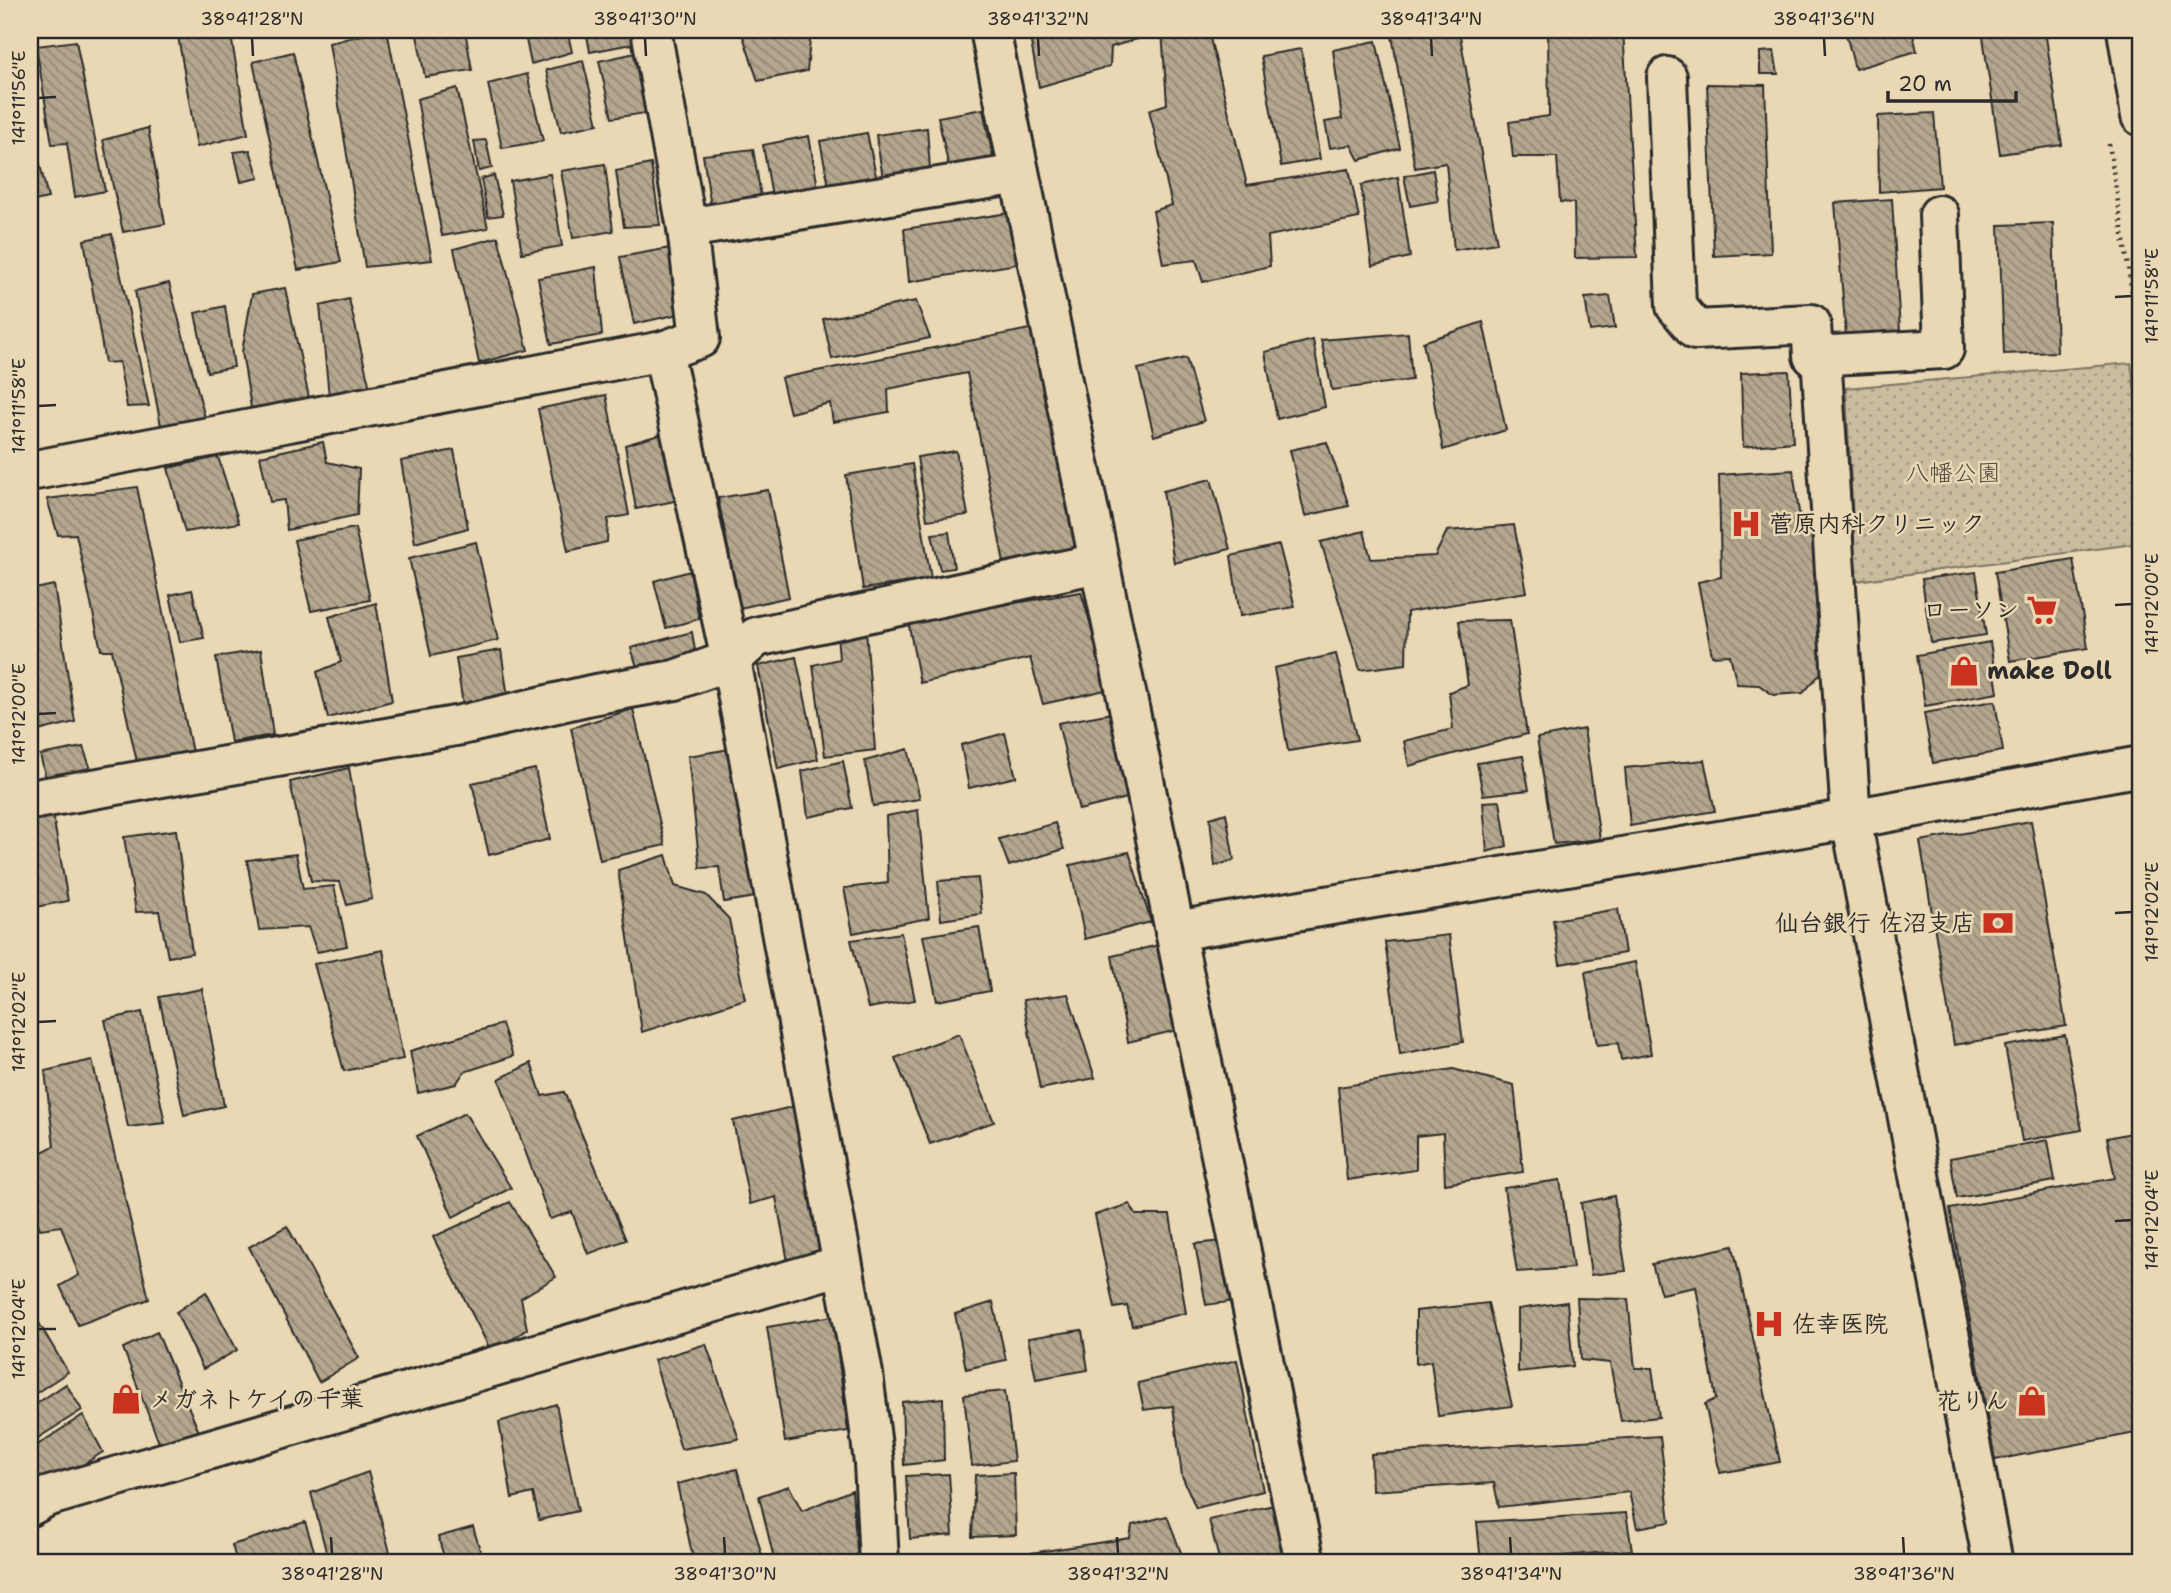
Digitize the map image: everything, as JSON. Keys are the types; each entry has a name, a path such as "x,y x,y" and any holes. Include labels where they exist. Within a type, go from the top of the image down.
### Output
{"street":[{"path":"30,471 663,351 700,338 687,228 651,30"},
{"path":"990,30 1305,1563"},
{"path":"2127,30 2141,116"},
{"path":"1667,77 1676,306 1696,330 1811,324 1813,356 1822,365 1851,819 1993,1563"},
{"path":"687,228 1019,174"},
{"path":"1822,365 1944,349 1938,215"},
{"path":"663,351 731,660 863,1374 874,1463 878,1563"},
{"path":"30,800 461,725 591,695 675,680 731,660 756,637 1098,563"},
{"path":"1175,931 1851,819 2141,766"},
{"path":"30,1506 46,1497 842,1265"}],"path":[{"path":"2108,137 2141,351"},
{"path":"30,1547 43,1563"}],"green space":[{"name":"八幡公園","path":"2131,363 2141,433 2141,543 1856,581 1846,388"}],"building":[{"path":"177,30 230,30 248,134 197,147"},
{"path":"387,30 432,260 365,267 329,43"},
{"path":"416,30 465,30 472,70 425,77"},
{"path":"524,30 567,30 572,52 531,64"},
{"path":"586,30 634,30 637,43 590,52"},
{"path":"741,30 811,30 807,71 758,81"},
{"path":"1061,30 1153,30 1154,34 1111,47 1110,66 1039,87 1030,37"},
{"path":"1162,30 1208,30 1247,185 1349,169 1359,218 1268,236 1270,266 1203,282 1196,260 1163,264 1153,211 1172,205 1149,110 1167,104"},
{"path":"1391,30 1459,30 1497,243 1454,250 1446,163 1415,168"},
{"path":"1548,30 1623,30 1637,257 1575,258 1574,203 1560,202 1557,157 1513,157 1509,122 1549,116"},
{"path":"1845,30 1912,30 1917,51 1855,69"},
{"path":"1982,30 2045,30 2062,145 2000,154"},
{"path":"76,41 105,191 75,197 67,143 52,144 36,46"},
{"path":"1376,41 1400,148 1359,160 1351,145 1330,148 1325,122 1342,119 1333,50"},
{"path":"1301,49 1320,159 1281,166 1261,56"},
{"path":"1774,51 1778,74 1760,74 1760,52"},
{"path":"293,52 341,262 298,270 253,62"},
{"path":"640,52 653,112 612,118 599,61"},
{"path":"583,61 598,124 561,132 546,70"},
{"path":"527,74 543,141 502,148 488,84"},
{"path":"1707,84 1765,85 1771,253 1714,256"},
{"path":"457,88 488,228 442,236 417,99"},
{"path":"983,109 995,167 951,177 938,117"},
{"path":"1934,113 1940,187 1879,192 1878,116"},
{"path":"148,128 165,224 123,232 103,140"},
{"path":"927,128 930,169 883,178 876,135"},
{"path":"867,133 876,176 829,186 820,141"},
{"path":"809,136 818,188 772,197 763,145"},
{"path":"486,140 492,168 479,171 474,141"},
{"path":"36,148 48,198 30,202 30,149"},
{"path":"753,149 762,202 711,207 703,155"},
{"path":"250,150 259,178 241,182 234,152"},
{"path":"605,164 613,231 573,238 561,171"},
{"path":"651,164 660,225 624,227 616,171"},
{"path":"1433,170 1438,201 1410,206 1404,176"},
{"path":"550,174 562,246 522,253 510,181"},
{"path":"494,175 503,215 488,217 481,179"},
{"path":"1398,177 1410,257 1372,266 1361,185"},
{"path":"1892,199 1900,331 1846,336 1835,203"},
{"path":"1009,213 1017,264 909,282 904,229"},
{"path":"2053,223 2057,352 2004,354 1999,225"},
{"path":"112,234 149,406 127,407 119,362 105,363 84,240"},
{"path":"498,237 528,350 479,363 454,249"},
{"path":"670,248 683,313 634,324 620,257"},
{"path":"596,267 602,335 551,344 538,278"},
{"path":"169,283 208,429 163,436 135,291"},
{"path":"285,288 310,402 252,414 242,352 252,294"},
{"path":"1610,296 1615,328 1590,331 1585,298"},
{"path":"349,299 372,397 330,406 320,306"},
{"path":"916,301 930,338 832,359 823,319"},
{"path":"225,306 234,367 207,372 195,313"},
{"path":"1483,322 1506,430 1443,450 1423,342"},
{"path":"1035,328 1086,553 1005,568 967,373 888,389 889,412 833,422 830,403 790,413 781,378"},
{"path":"1408,333 1412,380 1332,390 1321,340"},
{"path":"1313,340 1325,407 1277,419 1265,352"},
{"path":"1186,358 1204,421 1154,436 1138,369"},
{"path":"1789,371 1793,442 1743,447 1741,373"},
{"path":"606,395 629,515 608,519 607,542 568,551 538,409"},
{"path":"666,433 684,499 636,509 625,445"},
{"path":"323,442 327,462 359,469 357,515 287,530 284,500 270,502 260,456"},
{"path":"1327,442 1349,506 1305,516 1290,450"},
{"path":"454,450 468,528 415,543 401,461"},
{"path":"956,451 968,515 927,520 917,457"},
{"path":"218,457 239,523 185,532 168,468"},
{"path":"912,464 931,579 863,589 846,475"},
{"path":"1793,470 1801,527 1822,535 1832,661 1803,693 1773,695 1759,685 1737,684 1730,655 1712,656 1698,582 1721,577 1719,475"},
{"path":"1211,479 1230,549 1174,563 1163,491"},
{"path":"137,487 193,757 139,771 112,650 101,650 76,534 58,535 47,499"},
{"path":"768,490 789,597 740,608 718,498"},
{"path":"1514,525 1527,592 1407,612 1406,664 1360,670 1321,542 1364,531 1371,559 1435,556 1447,531"},
{"path":"355,528 370,600 311,611 294,540"},
{"path":"949,532 954,568 940,570 932,534"},
{"path":"476,542 498,640 431,656 409,558"},
{"path":"1279,545 1295,607 1240,616 1231,556"},
{"name":"ローソン","path":"2073,559 2088,648 2010,661 1995,572"},
{"path":"690,571 699,619 666,628 654,581"},
{"path":"1976,572 1986,635 1931,643 1922,579"},
{"path":"54,585 75,722 30,733 30,590"},
{"path":"192,590 204,638 180,642 170,595"},
{"path":"1081,592 1110,689 1043,704 1030,658 920,683 908,621"},
{"path":"376,603 392,701 328,718 317,672 341,662 329,617"},
{"path":"1510,620 1527,734 1409,766 1404,741 1453,729 1449,692 1468,685 1459,621"},
{"path":"866,630 875,750 825,756 813,665 839,659 837,633"},
{"path":"692,632 696,657 638,670 631,648"},
{"path":"1990,642 1998,693 1925,706 1917,655"},
{"path":"261,650 273,735 231,742 216,657"},
{"path":"501,650 509,704 464,712 456,658"},
{"path":"1336,654 1357,740 1288,751 1274,668"},
{"path":"796,657 818,759 778,769 758,666"},
{"path":"1995,701 2003,751 1933,763 1924,713"},
{"path":"633,709 665,845 600,860 571,728"},
{"path":"1112,713 1127,798 1079,810 1058,723"},
{"path":"1584,729 1600,839 1554,844 1537,738"},
{"path":"1005,733 1016,777 969,788 961,745"},
{"path":"83,747 93,775 47,782 40,755"},
{"path":"736,748 762,896 724,902 719,867 700,868 688,756"},
{"path":"908,749 920,799 873,806 865,761"},
{"path":"1523,756 1529,790 1483,795 1477,763"},
{"path":"1704,760 1715,811 1630,826 1625,768"},
{"path":"843,761 852,808 808,817 802,771"},
{"path":"349,768 372,899 347,905 340,882 311,881 290,782"},
{"path":"535,769 550,839 489,855 472,783"},
{"path":"1500,801 1507,846 1487,852 1483,802"},
{"path":"918,810 929,918 853,933 844,888 888,883 886,816"},
{"path":"1226,813 1234,860 1215,866 1210,818"},
{"path":"53,816 68,901 30,908 30,821"},
{"path":"2031,821 2066,1026 1954,1045 1920,841"},
{"path":"1055,823 1064,849 1009,866 999,839"},
{"path":"176,830 192,953 168,957 159,911 136,912 124,837"},
{"path":"1129,852 1151,922 1085,939 1070,865"},
{"path":"296,854 303,889 334,886 347,946 317,952 308,927 259,930 247,860"},
{"path":"666,855 675,886 706,895 729,919 745,999 642,1032 618,870"},
{"path":"978,878 982,914 941,920 938,881"},
{"path":"1618,909 1625,953 1560,964 1553,920"},
{"path":"979,927 990,991 937,1001 923,936"},
{"path":"901,933 915,1000 868,1008 851,940"},
{"path":"1449,935 1463,1042 1400,1054 1385,942"},
{"path":"1163,944 1181,1029 1128,1042 1112,956"},
{"path":"383,950 403,1059 344,1071 314,964"},
{"path":"1635,962 1651,1054 1621,1060 1618,1043 1597,1045 1585,972"},
{"path":"202,989 224,1106 184,1115 159,997"},
{"path":"1068,994 1095,1078 1040,1089 1023,1000"},
{"path":"142,1012 165,1123 128,1127 105,1020"},
{"path":"502,1024 513,1056 464,1072 456,1084 418,1093 410,1051"},
{"path":"959,1034 994,1122 930,1144 895,1058"},
{"path":"2065,1035 2082,1130 2022,1141 2005,1046"},
{"path":"92,1060 149,1299 78,1325 60,1286 79,1275 61,1226 40,1229 30,1202 30,1158 54,1146 45,1071"},
{"path":"531,1063 542,1096 564,1092 626,1240 588,1254 572,1212 550,1219 499,1079"},
{"path":"1453,1069 1514,1085 1523,1172 1445,1184 1443,1133 1416,1136 1416,1170 1347,1180 1338,1087"},
{"path":"796,1106 826,1259 789,1267 776,1197 750,1204 733,1121"},
{"path":"465,1113 511,1188 453,1217 417,1136"},
{"path":"2141,1131 2141,1432 1995,1460 1950,1209 2115,1178 2107,1138"},
{"path":"2048,1140 2055,1181 1957,1198 1950,1158"},
{"path":"1560,1180 1573,1268 1517,1272 1504,1188"},
{"path":"1614,1196 1626,1271 1591,1275 1581,1203"},
{"path":"510,1202 556,1277 521,1298 527,1329 492,1353 433,1237"},
{"path":"1130,1204 1136,1215 1170,1215 1186,1313 1132,1326 1127,1306 1114,1308 1095,1215"},
{"path":"287,1226 359,1358 319,1382 249,1247"},
{"path":"1222,1241 1236,1301 1206,1305 1195,1244"},
{"path":"1733,1246 1780,1462 1720,1473 1705,1404 1716,1399 1696,1287 1661,1294 1652,1264"},
{"path":"206,1292 237,1350 203,1369 176,1312"},
{"path":"1577,1298 1628,1299 1635,1368 1652,1368 1659,1417 1621,1421 1610,1363 1581,1360"},
{"path":"993,1302 1006,1360 966,1369 955,1314"},
{"path":"1567,1302 1573,1366 1518,1372 1518,1309"},
{"path":"1488,1303 1512,1406 1438,1416 1431,1361 1416,1364 1416,1311"},
{"path":"30,1308 68,1372 30,1397"},
{"path":"833,1316 848,1431 785,1442 767,1327"},
{"path":"1082,1330 1088,1370 1036,1379 1028,1338"},
{"path":"157,1332 199,1432 161,1448 123,1348"},
{"path":"706,1344 739,1439 681,1449 654,1360"},
{"path":"1237,1360 1263,1491 1196,1508 1182,1476 1173,1406 1144,1410 1138,1383"},
{"path":"66,1384 82,1410 30,1443 30,1408"},
{"path":"1005,1391 1014,1461 972,1466 964,1395"},
{"path":"943,1398 944,1460 904,1465 902,1402"},
{"path":"556,1404 578,1511 539,1520 533,1493 512,1498 499,1422"},
{"path":"83,1415 103,1452 30,1498 30,1450"},
{"path":"1660,1436 1670,1522 1637,1528 1629,1492 1499,1507 1494,1483 1372,1491 1371,1454"},
{"path":"737,1469 763,1559 750,1563 694,1563 677,1484"},
{"path":"368,1472 393,1563 329,1563 311,1493"},
{"path":"1014,1473 1016,1535 972,1537 975,1475"},
{"path":"949,1474 953,1535 910,1539 906,1476"},
{"path":"789,1486 802,1511 852,1490 858,1563 775,1563 759,1496"},
{"path":"1278,1504 1290,1563 1220,1563 1209,1520"},
{"path":"1626,1513 1632,1550 1481,1563 1477,1522"},
{"path":"1167,1516 1185,1563 1018,1563 1017,1555 1130,1538 1132,1525"},
{"path":"305,1522 318,1563 237,1563 232,1545"},
{"path":"473,1527 484,1563 446,1563 438,1537"}],"place":[{"name":"菅原内科クリニック","path":"1746,524"},
{"name":"ローソン","path":"2042,610"},
{"name":"make Doll","path":"1964,671"},
{"name":"仙台銀行 佐沼支店","path":"1998,923"},
{"name":"佐幸医院","path":"1769,1324"},
{"name":"メガネトケイの千葉","path":"126,1399"},
{"name":"花りん","path":"2032,1401"}]}
